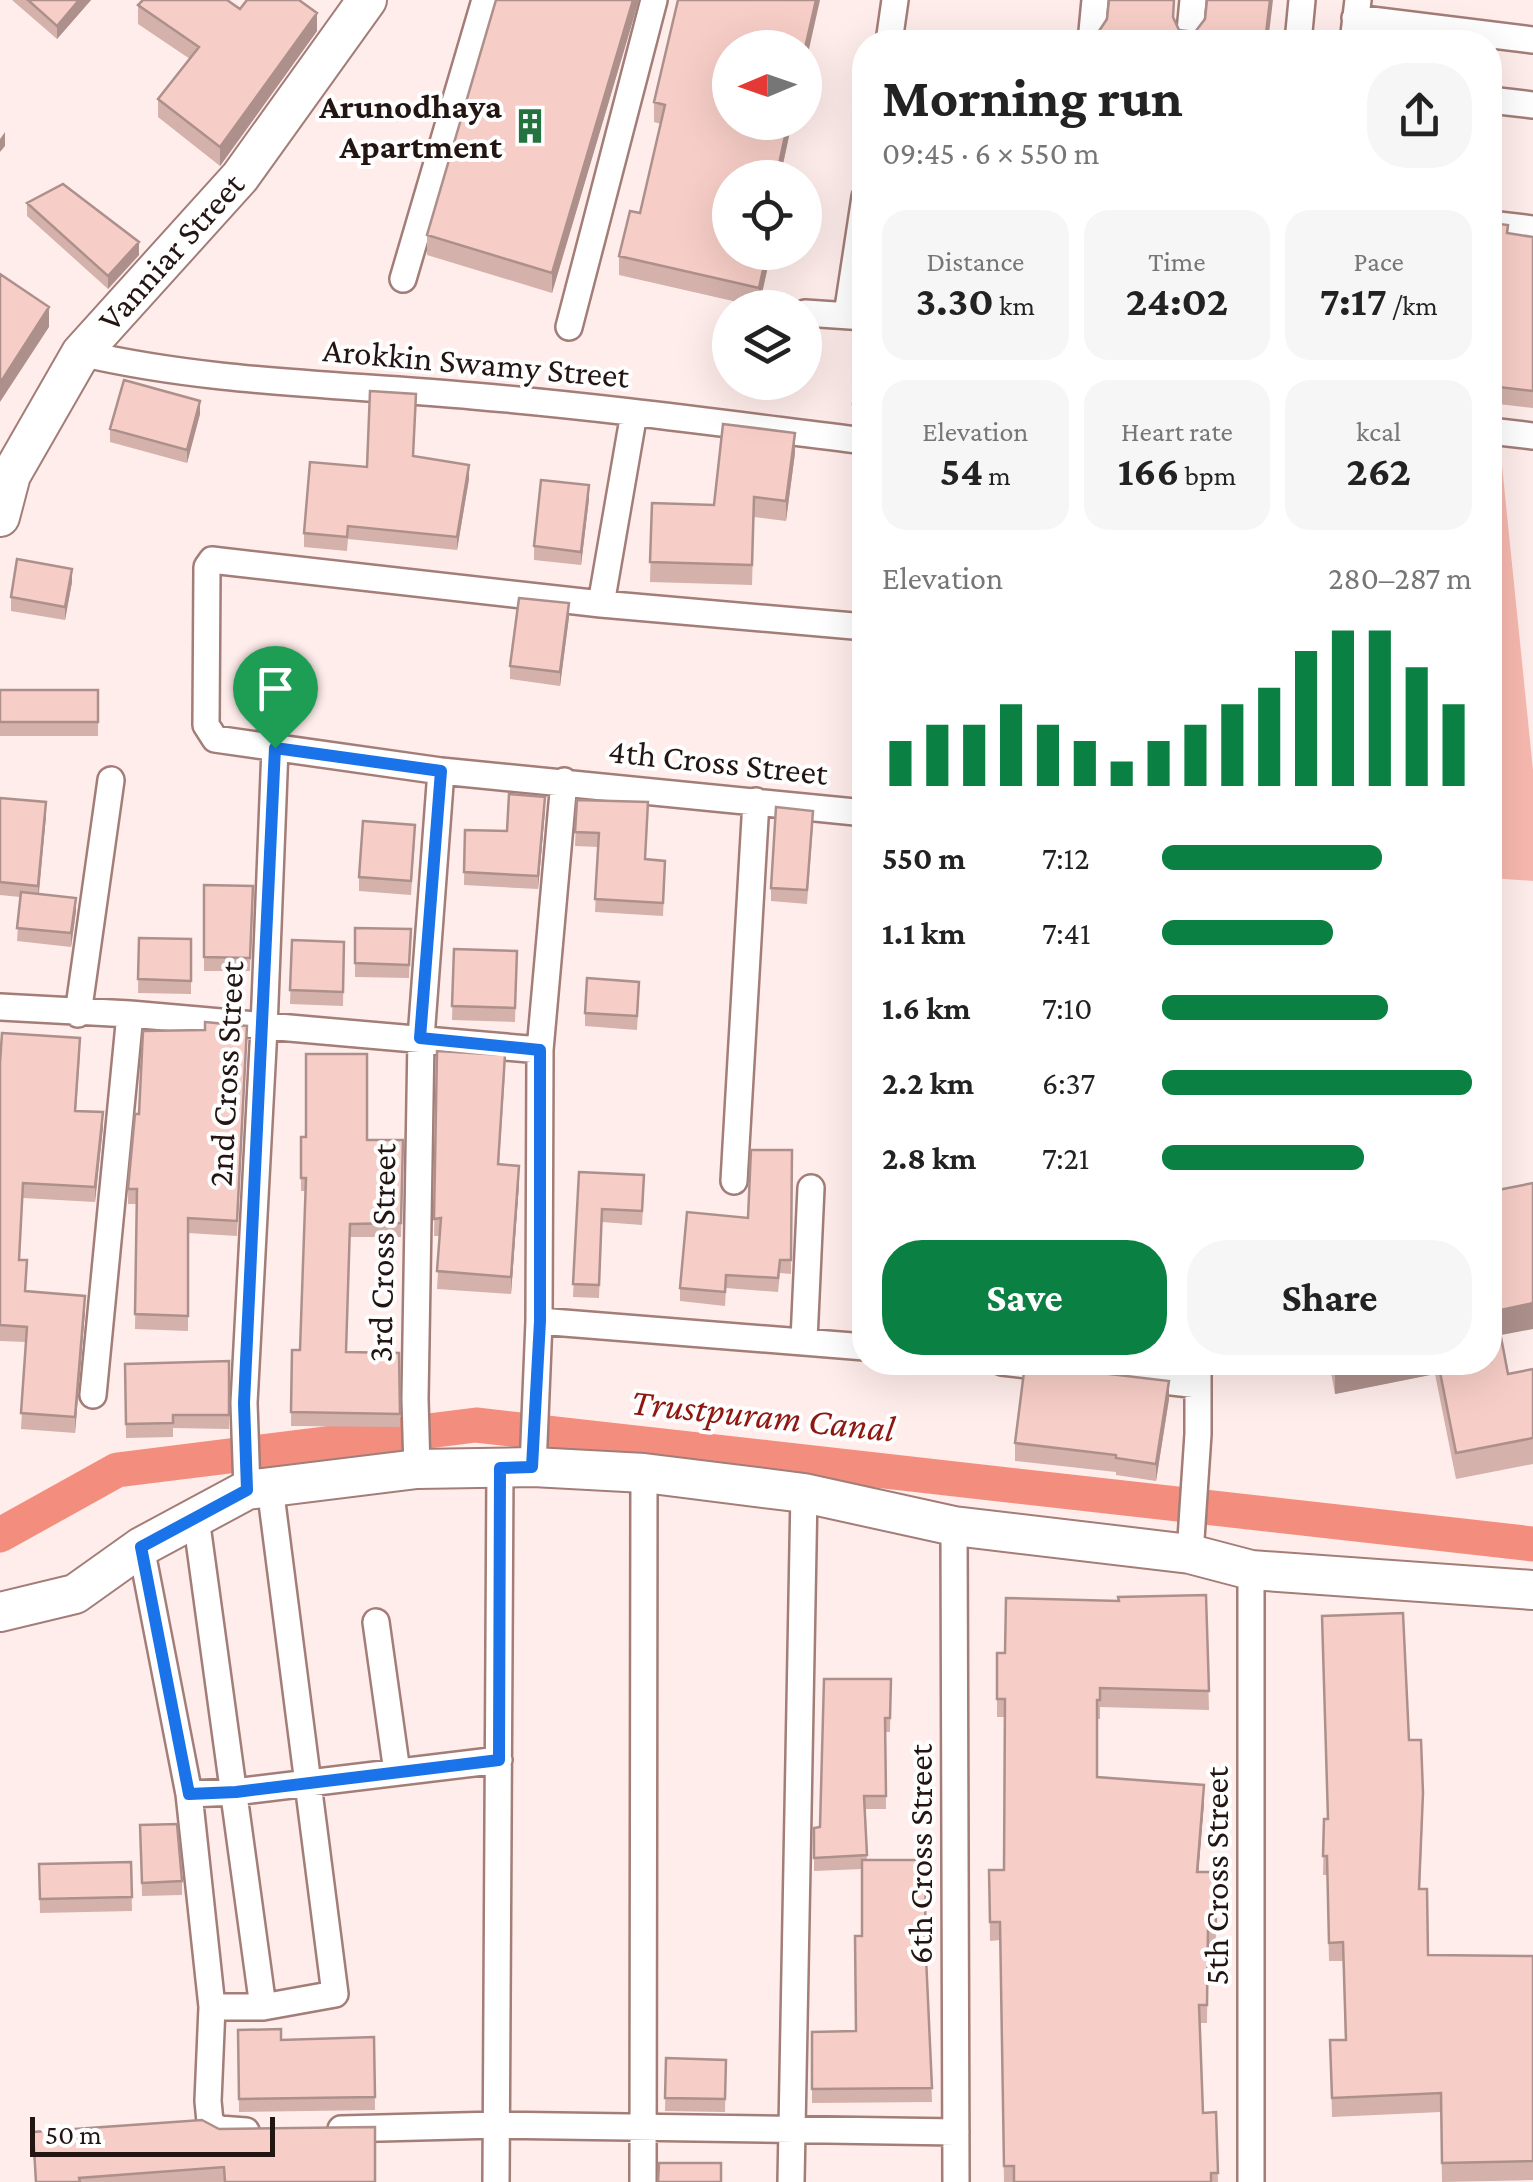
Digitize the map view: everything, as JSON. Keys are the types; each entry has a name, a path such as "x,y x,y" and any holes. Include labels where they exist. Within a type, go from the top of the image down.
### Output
{"street":[{"name":"Vanniar Street","path":"0,517 6,473 81,353 240,178 367,0"},
{"path":"403,279 485,0"},
{"path":"569,327 654,0"},
{"path":"890,30 895,0"},
{"path":"1092,30 1095,0"},
{"path":"1190,30 1194,0"},
{"path":"1299,30 1302,0"},
{"path":"1355,20 1444,30"},
{"path":"1502,37 1533,40"},
{"path":"1502,101 1533,105"},
{"path":"1502,225 1533,229"},
{"path":"822,314 852,316"},
{"name":"Arokkin Swamy Street","path":"81,353 138,366 215,376 476,396 852,439"},
{"path":"634,412 601,604 852,626"},
{"path":"1502,432 1533,436"},
{"name":"4th Cross Street","path":"601,604 212,560 208,567 208,733 214,739 441,771 852,812"},
{"name":"2nd Cross Street","path":"262,2007 335,1994 308,1783 244,1403 275,748"},
{"name":"3rd Cross Street","path":"416,1469 420,1038 441,771"},
{"path":"78,1014 111,780"},
{"path":"496,2182 499,1760 516,1468 536,1380 540,1321 540,1050 564,782"},
{"path":"734,1181 756,802"},
{"path":"0,1008 130,1014 540,1050"},
{"path":"93,1394 130,1014"},
{"path":"804,1340 811,1188"},
{"path":"540,1321 852,1346"},
{"path":"1120,1376 1159,1375"},
{"path":"1190,1554 1198,1375"},
{"path":"0,1612 75,1594 141,1547 259,1489 416,1469 644,1472 804,1493 954,1526 1190,1554 1252,1570 1533,1590"},
{"path":"643,2182 644,1472"},
{"path":"791,2182 804,1493"},
{"path":"196,1518 262,2007 212,2007"},
{"name":"6th Cross Street","path":"954,1526 956,2182"},
{"path":"141,1547 189,1794 212,2007 210,2122 219,2130 274,2130"},
{"name":"5th Cross Street","path":"1251,2182 1252,1570"},
{"path":"376,1622 396,1772"},
{"path":"189,1794 236,1792 499,1760"},
{"path":"311,2130 497,2125 956,2132"}],"shaded area":[{"path":"1502,466 1533,770 1533,881 1502,879"}],"building":[{"path":"28,0 79,0 57,26"},
{"path":"143,0 227,0 240,9 247,0 299,0 317,13 220,147 158,99 199,47 138,5"},
{"name":"Arunodhaya Apartment","path":"496,0 633,0 552,273 427,235"},
{"path":"678,0 816,0 809,30 712,30 712,140 784,140 780,160 712,160 712,270 763,270 759,288 619,256 630,211 640,213 665,105 654,102"},
{"path":"1109,0 1174,0 1173,17 1179,30 1100,30 1107,19"},
{"path":"1207,0 1270,0 1266,30 1197,30 1205,19"},
{"path":"63,184 139,242 108,276 27,203"},
{"path":"1502,224 1508,225 1507,233 1533,237 1533,391 1502,387"},
{"path":"0,274 49,307 0,383"},
{"path":"124,380 200,401 187,450 110,429"},
{"path":"370,391 416,394 413,456 469,465 457,537 348,526 347,537 304,533 310,462 367,467"},
{"path":"723,424 795,433 786,501 754,497 752,565 650,562 652,503 714,505"},
{"path":"541,480 589,485 581,552 534,546"},
{"path":"17,559 72,569 65,607 11,597"},
{"path":"519,598 569,603 560,672 510,666"},
{"path":"0,690 98,690 98,722 0,722"},
{"path":"509,794 545,797 538,876 464,872 465,830 507,831"},
{"path":"0,798 46,802 38,886 0,882"},
{"path":"577,800 648,802 645,859 665,861 663,903 595,899 599,833 575,832"},
{"path":"776,807 813,811 807,890 771,888"},
{"path":"363,821 415,825 411,881 359,877"},
{"path":"204,885 253,886 250,958 204,957"},
{"path":"21,892 76,898 71,933 17,928"},
{"path":"355,928 411,929 409,965 355,963"},
{"path":"139,938 191,939 191,981 138,979"},
{"path":"292,940 344,942 343,992 290,990"},
{"path":"454,949 517,951 515,1008 452,1006"},
{"path":"587,978 639,982 637,1016 585,1013"},
{"path":"205,1022 247,1026 237,1221 188,1218 188,1316 135,1314 137,1189 128,1189 135,1114 139,1114 143,1031 205,1030"},
{"path":"2,1033 80,1038 75,1111 103,1112 95,1187 23,1183 19,1260 27,1260 25,1291 85,1296 75,1417 21,1413 27,1327 0,1325"},
{"path":"437,1051 505,1055 498,1164 519,1166 511,1277 437,1271 441,1218 434,1219"},
{"path":"306,1054 367,1054 367,1140 403,1140 401,1223 350,1224 346,1352 399,1353 400,1414 291,1412 292,1350 300,1350 306,1178 301,1178 301,1137 306,1137"},
{"path":"751,1150 792,1150 791,1260 780,1260 778,1278 726,1275 725,1292 680,1288 687,1212 748,1218"},
{"path":"579,1172 644,1175 642,1211 602,1209 599,1285 573,1284"},
{"path":"1533,1183 1533,1303 1502,1310 1502,1189"},
{"path":"1502,1342 1508,1374 1533,1369 1533,1438 1456,1453 1441,1375 1502,1375"},
{"path":"229,1361 229,1415 173,1415 173,1423 126,1424 125,1364"},
{"path":"1024,1375 1118,1375 1169,1381 1156,1464 1116,1455 1015,1443"},
{"path":"1206,1595 1209,1691 1100,1688 1097,1777 1204,1785 1197,1872 1215,1872 1216,1926 1208,1926 1207,2005 1199,2005 1203,2113 1216,2112 1218,2173 1211,2173 1211,2182 1014,2182 1014,2166 1004,2166 1000,1922 990,1922 989,1870 1004,1870 1005,1699 997,1699 997,1653 1005,1653 1006,1598 1119,1601 1118,1597"},
{"path":"1403,1613 1409,1740 1421,1740 1419,1889 1427,1889 1428,1955 1533,1956 1533,2161 1442,2163 1441,2093 1332,2098 1330,2040 1346,2040 1343,1942 1329,1943 1327,1856 1323,1856 1324,1819 1328,1819 1322,1616"},
{"path":"824,1679 891,1679 890,1718 885,1718 886,1796 864,1796 867,1855 814,1858 814,1828 820,1827"},
{"path":"177,1824 182,1881 142,1883 140,1825"},
{"path":"862,1860 926,1860 932,2088 812,2089 812,2032 856,2031 855,1936 862,1936"},
{"path":"131,1862 132,1897 40,1899 39,1864"},
{"path":"281,2029 281,2040 374,2037 375,2097 239,2099 238,2030"},
{"path":"666,2058 726,2060 725,2099 665,2098"},
{"path":"202,2120 219,2129 375,2127 375,2182 225,2182 224,2167 79,2178 80,2182 36,2182 33,2132"},
{"path":"659,2163 721,2163 721,2182 658,2182"}],"waterway":[{"name":"Trustpuram Canal","path":"0,1535 117,1470 476,1425 1533,1544"}],"place":[{"name":"Arunodhaya Apartment","path":"530,126"}],"route":[{"path":"275,748 441,771 420,1038 540,1050 540,1321 532,1467 500,1468 499,1760 236,1792 189,1794 141,1547 247,1490 244,1403 275,748"}]}
